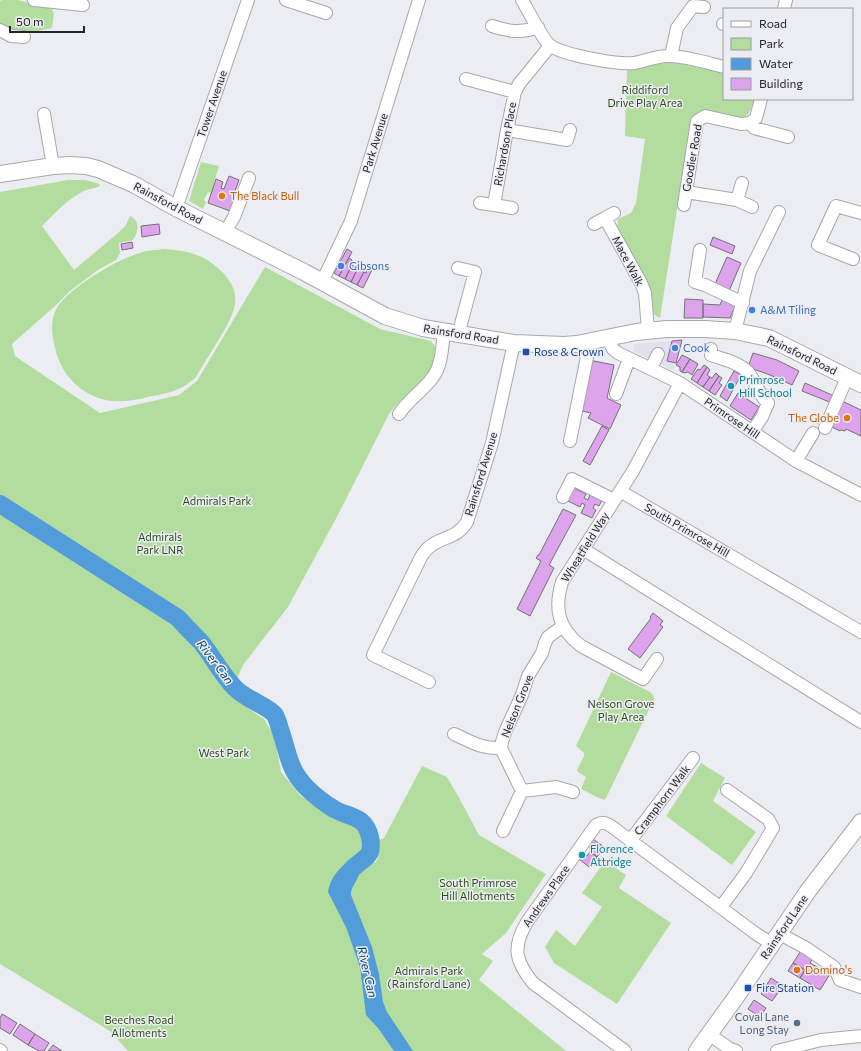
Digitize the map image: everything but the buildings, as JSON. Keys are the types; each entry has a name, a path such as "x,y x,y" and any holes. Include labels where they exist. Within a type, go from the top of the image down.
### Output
{"main road":[{"name":"Rainsford Road","path":"0,174 68,165 86,166 110,174 322,282 385,316 411,325 514,343 564,345 590,342 648,330 682,328 735,331 769,338 854,381"},
{"name":"Rainsford Lane","path":"697,1051 767,962 776,939 808,890 861,822"}],"street":[{"path":"34,0 83,5"},
{"name":"Tower Avenue","path":"176,208 248,0"},
{"path":"286,0 326,13"},
{"name":"Park Avenue","path":"322,282 351,221 419,0"},
{"path":"522,0 544,39 550,46 561,51 584,57 624,64 661,56 671,56 723,67"},
{"path":"671,56 677,28 693,6 704,7"},
{"path":"492,26 521,32 529,31 538,27"},
{"path":"0,30 11,36 24,37"},
{"name":"Richardson Place","path":"494,205 515,92 519,84 550,46"},
{"path":"466,79 515,92"},
{"path":"761,100 756,118 750,123 754,128 788,137"},
{"name":"Goodier Road","path":"684,205 697,121 706,116 741,124 750,123"},
{"path":"42,121 53,166"},
{"path":"507,130 567,140 570,130"},
{"path":"225,232 234,217 249,178"},
{"path":"737,200 742,183"},
{"path":"686,192 737,200 752,207"},
{"path":"480,203 512,208"},
{"path":"853,259 818,245 836,206 861,213"},
{"path":"735,331 750,271 779,212"},
{"name":"Mace Walk","path":"594,224 609,215 645,293 648,330"},
{"path":"700,250 695,282 706,285 743,303"},
{"path":"399,414 434,377 474,272 458,268"},
{"name":"Primrose Hill","path":"608,338 613,349 629,359 651,368 680,383 796,461 861,495"},
{"path":"570,441 590,342"},
{"name":"Rainsford Avenue","path":"429,682 373,655 426,549 433,544 455,535 462,530 466,522 492,443 514,343"},
{"path":"711,349 711,355 741,366 748,372 761,397 768,403 762,417 752,432"},
{"path":"651,368 658,354"},
{"path":"616,394 629,359"},
{"path":"825,428 854,381"},
{"path":"617,496 633,471 680,383"},
{"path":"796,461 813,433"},
{"name":"South Primrose Hill","path":"563,497 572,479 617,496 861,632"},
{"name":"Wheatfield Way","path":"617,496 562,582 558,594 558,608 563,626 572,639 581,646 644,679 657,659"},
{"path":"583,549 861,722"},
{"name":"Nelson Grove","path":"522,791 501,748 502,742 528,676 542,653 545,642 548,637 563,626"},
{"name":"Nelson Grove","path":"454,734 481,747 489,749 501,748"},
{"name":"Cramphorn Walk","path":"630,841 693,758"},
{"path":"503,831 522,791 556,787 573,792"},
{"path":"720,907 746,873 773,828 768,819 727,790"},
{"name":"Andrews Place","path":"625,1051 533,983 522,968 518,959 517,951 518,938 527,922 596,825 602,823 606,823 755,933 806,948 834,967 840,980 861,987"},
{"path":"710,1035 730,1049 736,1051"},
{"path":"777,1051 821,1040 861,1036"}],"shaded area":[{"path":"682,340 679,356 672,370 633,351 634,344"}],"green space":[{"path":"18,0 52,9 54,14 52,28 29,33 29,36 0,27 0,1"},
{"name":"Riddiford Drive Play Area","path":"670,62 723,72 723,100 755,100 749,113 743,119 694,119 677,210 660,318 653,314 652,304 617,228 618,219 631,213 636,203 645,139 625,136 627,69"},
{"path":"201,162 219,166 211,193 208,192 204,200 206,202 203,209 189,201"},
{"path":"68,180 85,180 100,184 99,187 74,196 42,226 74,270 118,233 126,225 130,216 136,221 138,227 136,234 133,240 119,243 120,253 116,260 98,270 70,291 12,344 15,356 100,413 179,395 197,381 265,267 380,329 431,341 435,346 431,368 419,384 396,405 389,414 339,513 288,607 243,665 230,696 264,719 275,738 281,772 300,795 333,818 357,828 364,845 375,863 378,858 377,841 384,838 422,766 447,777 479,835 546,874 506,933 482,954 493,961 479,980 566,1051 128,1051 110,1031 0,964 0,192"},
{"path":"164,249 187,252 200,256 213,264 228,279 233,288 235,305 228,322 195,378 184,386 162,394 126,401 101,399 90,394 73,382 66,373 57,354 52,334 52,325 57,308 63,300 82,283 119,261 143,252"},
{"name":"Nelson Grove Play Area","path":"611,672 650,692 654,699 605,800 581,789 586,777 577,770 584,753 576,746"},
{"path":"701,763 725,778 713,801 756,832 732,865 666,816"},
{"path":"605,861 626,875 619,888 671,923 617,1004 554,963 545,947 556,930 575,946 602,907 582,893"}],"water":[{"path":"350,860 359,874 351,895 372,947 379,974 383,1002 387,1012 413,1051 394,1051 378,1028 366,1015 360,967 346,927 328,892 331,882 336,874 342,866"}],"waterway":[{"name":"River Can","path":"0,504 178,618 201,642 235,688 244,696 275,715 289,760 300,780 323,802 334,809 361,821 368,830 371,844 370,853 351,870 341,886"}],"place":[{"name":"The Black Bull","path":"222,196"},
{"name":"Gibsons","path":"341,266"},
{"name":"A&M Tiling","path":"752,310"},
{"name":"Cook","path":"675,348"},
{"name":"Rose & Crown","path":"526,352"},
{"name":"Primrose Hill School","path":"731,386"},
{"name":"The Globe","path":"847,418"},
{"name":"Florence Attridge","path":"582,855"},
{"name":"Domino's","path":"797,970"},
{"name":"Fire Station","path":"748,988"},
{"name":"Coval Lane Long Stay","path":"797,1023"}],"park label":[{"name":"Admirals Park","path":"217,501"},
{"name":"Admirals Park LNR","path":"160,543"},
{"name":"West Park","path":"224,753"},
{"name":"South Primrose Hill Allotments","path":"478,889"},
{"name":"Admirals Park (Rainsford Lane)","path":"429,977"},
{"name":"Beeches Road Allotments","path":"139,1026"}]}
